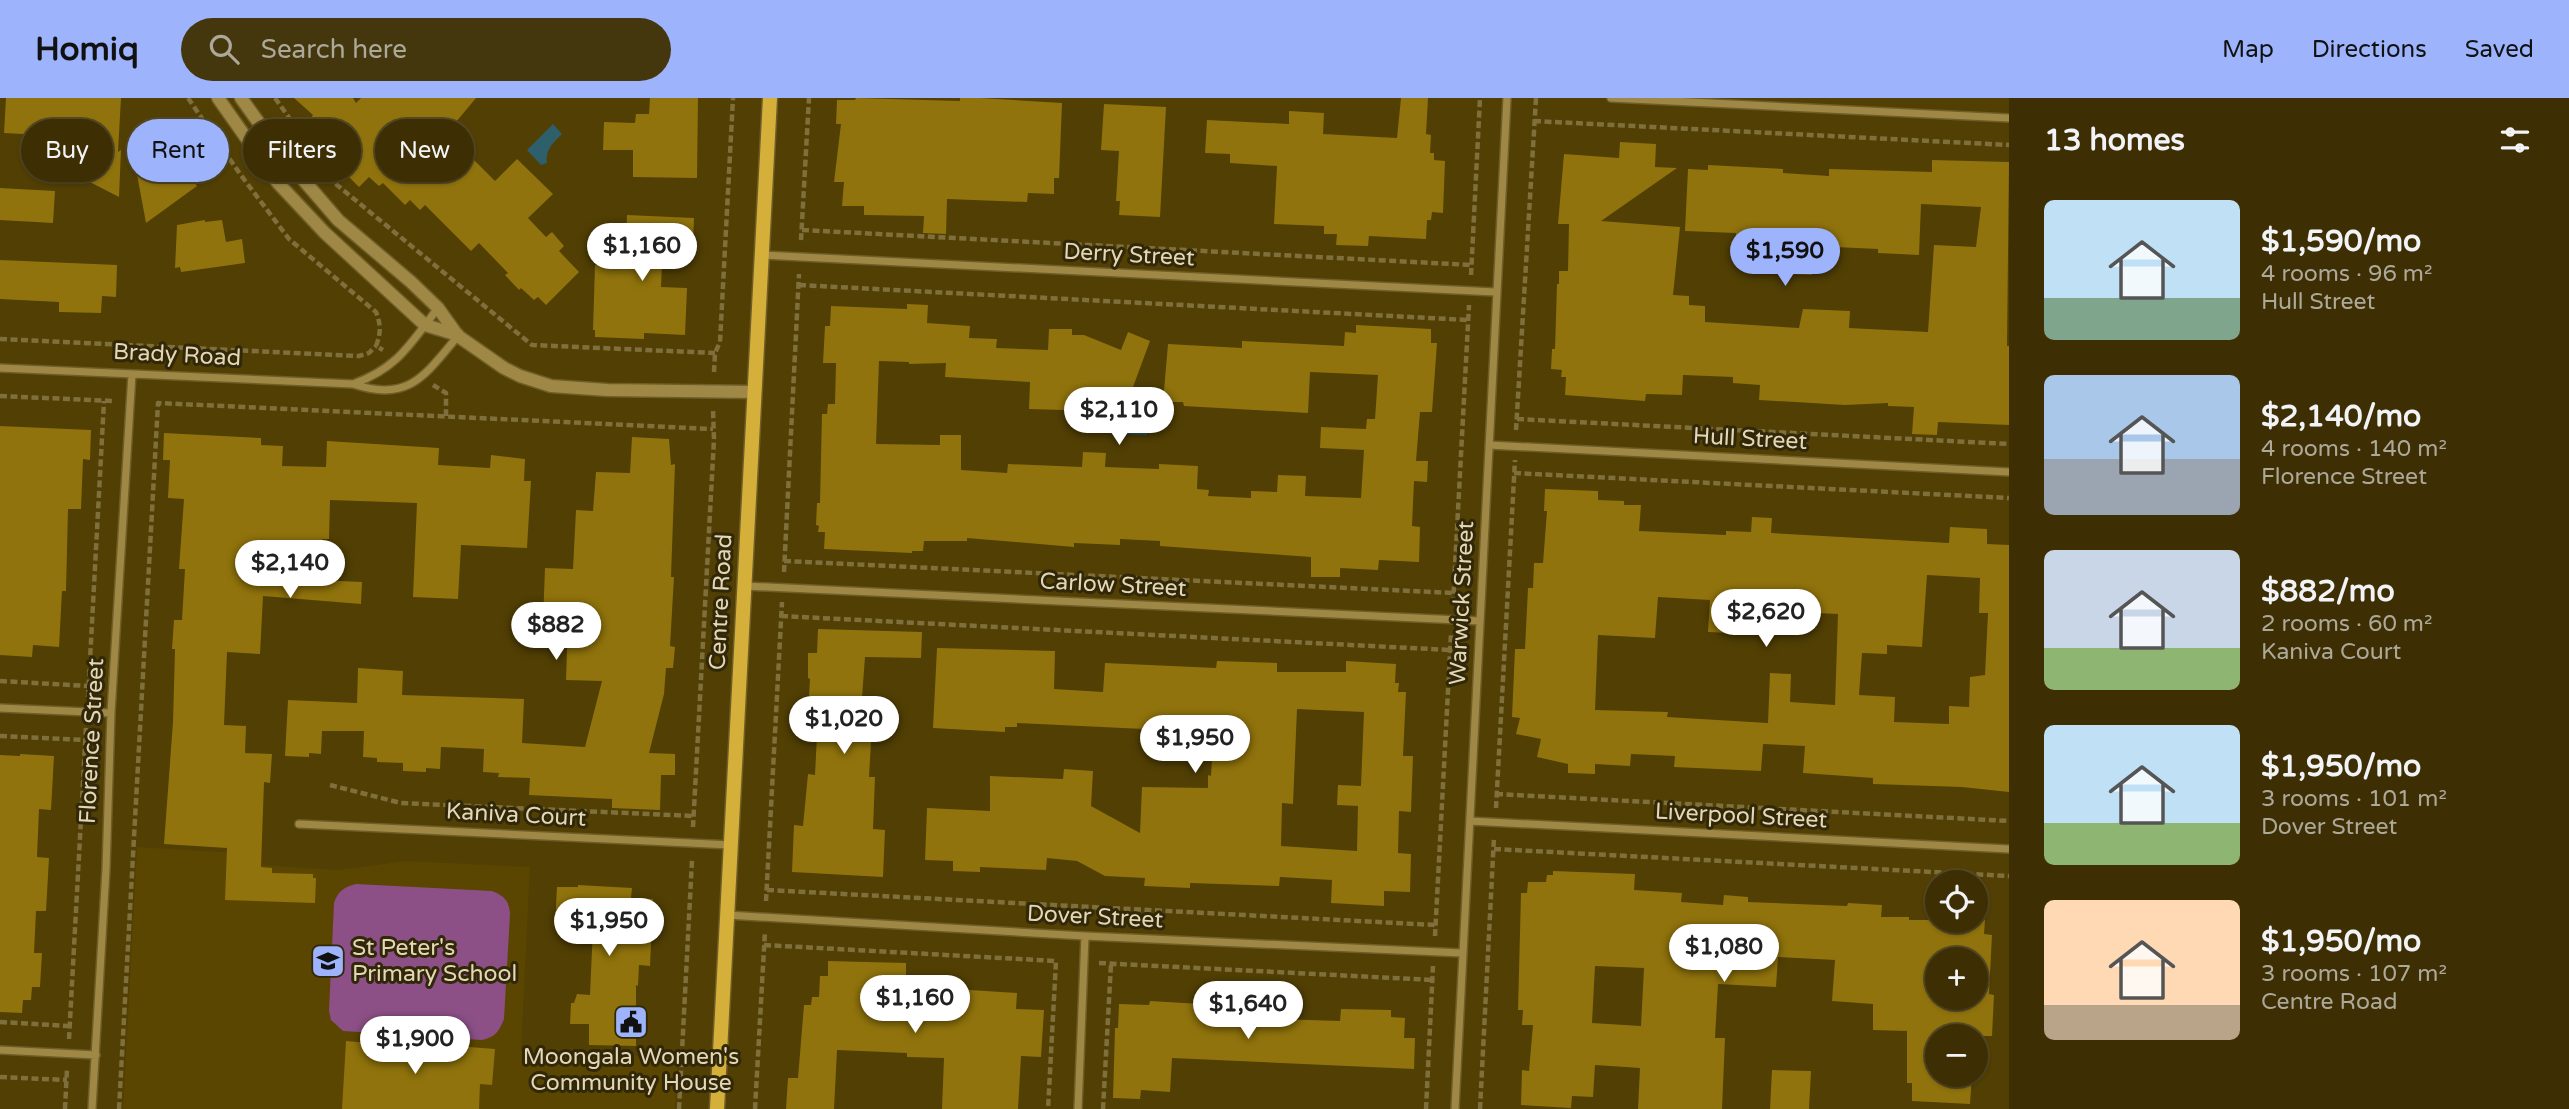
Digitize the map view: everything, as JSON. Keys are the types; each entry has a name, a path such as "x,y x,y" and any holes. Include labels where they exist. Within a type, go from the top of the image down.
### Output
{"main road":[{"name":"Centre Road","path":"717,1109 770,98"}],"street":[{"path":"218,98 278,183 300,208 425,325 458,335"},
{"path":"241,98 282,155 338,220 411,282 438,308 458,335 504,368 528,380 551,386 607,390 754,392"},
{"name":"Warwick Street","path":"1455,1109 1507,98"},
{"path":"1611,98 2009,118"},
{"name":"Derry Street","path":"762,255 1495,292"},
{"name":"Brady Road","path":"353,384 375,376 397,360 438,308"},
{"name":"Brady Road","path":"0,368 353,384 372,391 386,391 407,386 422,377 458,335"},
{"name":"Florence Street","path":"92,1109 111,713 132,374"},
{"name":"Hull Street","path":"1489,445 2009,471"},
{"name":"Carlow Street","path":"745,586 1480,621"},
{"path":"0,708 111,713"},
{"name":"Liverpool Street","path":"1470,821 2009,849"},
{"name":"Kaniva Court","path":"299,824 731,845"},
{"name":"Dover Street","path":"727,915 1084,936 1462,953"},
{"path":"1078,1109 1084,936"},
{"path":"0,1050 96,1055"}],"path":[{"path":"0,339 359,356 369,353 376,346 380,336 380,323 376,312 289,239 188,98"},
{"path":"275,98 337,185 533,345 715,353"},
{"path":"679,1109 715,353 720,342 733,98"},
{"path":"1480,1109 1536,98"},
{"path":"1534,121 2009,145"},
{"path":"802,230 1471,265"},
{"path":"799,285 1468,320"},
{"path":"376,346 397,360"},
{"path":"422,377 446,393 446,415"},
{"path":"0,396 131,402"},
{"path":"65,1109 104,401"},
{"path":"119,1109 158,403 713,429"},
{"path":"1517,419 2009,444"},
{"path":"1514,473 2009,498"},
{"path":"785,561 1453,593"},
{"path":"781,616 1450,650"},
{"path":"0,681 88,686"},
{"path":"0,736 85,740"},
{"path":"330,785 401,803 694,816"},
{"path":"1496,794 2009,821"},
{"path":"1494,849 2009,876"},
{"path":"767,890 1435,925"},
{"path":"764,945 1433,980"},
{"path":"1048,1109 1056,961"},
{"path":"1103,1109 1111,964"},
{"path":"0,1023 69,1026"},
{"path":"0,1077 67,1080"}],"shaded area":[{"name":"St Peter's Primary School","path":"137,847 257,854 257,865 338,870 406,861 530,867 521,1051 678,1058 675,1109 123,1109"},
{"path":"356,884 492,891 505,899 510,914 504,1019 496,1033 482,1040 343,1031 331,1020 329,1011 334,903 342,890"}],"water":[{"path":"553,124 562,134 548,150 547,163 541,165 527,150"},
{"path":"1123,418 1132,418 1132,422 1148,423 1147,435 1104,433 1105,421 1123,422"}],"building":[{"path":"6,98 121,98 119,197 90,182 113,182 113,119 21,119 21,134 4,133"},
{"path":"294,98 353,98 356,103 361,98 476,98 458,119 375,119 375,182 474,182 474,160 495,181 517,159 553,194 528,218 546,237 552,232 564,246 559,251 579,272 546,305 538,297 534,300 521,288 519,290 505,275 508,273 479,243 471,251 425,205 420,210 410,200 405,205 383,183 379,186 369,177 359,187 354,182 361,182 361,119 310,119 313,115"},
{"path":"650,98 698,98 697,178 633,177 633,150 603,150 604,122 635,123 636,114 649,114"},
{"path":"856,98 960,101 960,98 980,98 1062,103 1059,178 1054,178 1054,194 1028,193 1027,202 947,199 946,234 923,233 924,216 864,215 864,206 842,206 844,182 834,182 841,124 836,124 837,100"},
{"path":"1401,98 1428,98 1426,134 1431,135 1430,153 1434,153 1434,160 1445,161 1443,213 1432,212 1431,220 1427,220 1426,239 1369,236 1368,246 1336,245 1337,234 1324,234 1324,226 1274,224 1277,166 1230,163 1230,154 1205,153 1207,120 1289,124 1289,111 1324,113 1323,134 1397,138"},
{"path":"1104,104 1166,107 1160,217 1119,215 1120,201 1116,201 1119,151 1101,150"},
{"path":"1620,142 1656,144 1655,167 1677,168 1601,221 1680,227 1673,295 1689,296 1689,305 1705,306 1705,322 1799,328 1803,309 1850,311 1849,328 1928,332 1934,245 1976,247 1981,207 1921,204 1919,255 1878,253 1878,249 1814,246 1812,275 1791,274 1792,260 1735,256 1736,233 1685,231 1688,169 1708,170 1708,165 1783,169 1783,173 1829,176 1829,169 1932,172 1932,160 2009,162 2009,425 1938,422 1937,435 1912,434 1914,407 1888,406 1888,403 1845,405 1759,400 1760,385 1733,383 1733,377 1683,375 1682,395 1646,394 1645,401 1565,395 1566,377 1561,377 1562,370 1551,369 1552,349 1555,349 1559,271 1568,271 1569,224 1558,224 1564,154 1619,158"},
{"path":"138,182 194,182 197,186 146,223"},
{"path":"0,188 55,191 53,223 0,220"},
{"path":"627,215 694,218 693,243 663,242 661,287 687,288 685,335 644,333 644,339 595,337 595,265 625,266"},
{"path":"222,220 226,242 242,239 245,263 181,272 180,267 175,268 177,225"},
{"path":"0,260 117,265 116,297 102,296 101,313 59,312 59,302 0,299"},
{"path":"907,304 928,305 927,323 970,326 969,338 997,339 996,348 1048,350 1049,329 1072,329 1072,335 1084,335 1121,350 1128,332 1150,341 1123,414 1098,405 1098,411 1029,409 1030,382 945,377 946,363 909,364 879,361 876,444 940,445 940,435 961,435 961,470 1007,473 1008,464 1082,467 1083,452 1106,453 1105,467 1159,469 1159,464 1198,466 1197,489 1209,490 1208,496 1251,498 1251,491 1277,492 1278,475 1306,476 1305,496 1361,498 1364,450 1320,448 1321,427 1366,429 1367,419 1375,419 1378,375 1310,372 1308,413 1184,406 1183,402 1163,402 1168,344 1242,348 1242,341 1344,346 1345,332 1356,333 1356,325 1431,329 1431,343 1437,343 1432,412 1420,412 1416,461 1428,461 1427,482 1414,481 1412,526 1420,527 1419,562 1379,560 1378,570 1340,568 1340,577 1311,577 1311,557 1160,546 1160,541 1120,539 1120,545 1074,543 1074,547 967,538 967,541 924,541 923,551 912,553 824,549 825,532 818,532 819,526 816,525 817,503 820,503 822,414 827,414 828,404 835,404 836,363 823,363 825,326 830,326 831,306 907,309"},
{"path":"0,426 91,430 90,460 83,459 81,509 68,509 66,591 62,591 59,647 33,645 32,657 0,655"},
{"path":"164,433 261,438 261,445 283,446 282,466 326,467 327,441 439,448 438,465 490,468 491,455 525,459 524,481 531,481 527,548 461,545 458,599 413,597 417,503 330,500 329,539 322,539 318,580 362,582 361,604 263,596 260,654 227,652 224,725 246,726 245,753 272,754 270,783 264,782 261,867 272,868 272,873 313,874 313,878 316,878 315,903 225,900 227,848 164,844 173,722 174,620 182,620 185,569 179,569 184,499 168,498 170,460 163,460"},
{"path":"632,437 669,439 671,465 675,464 671,577 674,577 670,646 675,647 673,668 666,668 664,694 649,753 675,754 675,775 661,775 660,810 612,808 612,799 529,795 530,778 498,777 499,773 483,772 484,749 441,747 440,769 426,768 426,772 403,771 403,763 377,762 377,758 363,757 364,731 322,731 321,754 309,753 309,757 285,756 288,700 357,703 358,668 403,671 402,695 524,699 522,743 585,747 602,681 566,680 568,622 543,621 545,568 573,569 576,510 593,511 596,472 630,473"},
{"path":"1545,489 1598,491 1598,500 1641,505 1639,531 1726,535 1726,531 1751,532 1752,517 1772,518 1771,533 1949,543 1950,527 1987,529 1987,544 2009,545 2009,792 1962,787 1873,784 1873,778 1803,773 1805,746 1763,744 1761,771 1674,767 1675,756 1631,754 1630,766 1595,764 1595,774 1568,773 1568,764 1537,757 1541,739 1516,734 1520,718 1512,717 1515,649 1525,649 1528,588 1533,588 1534,563 1543,563 1547,511 1544,511","holes":["1927,575 1980,578 1979,613 1988,613 1985,675 1970,677 1969,707 1949,706 1949,724 1894,722 1895,697 1859,695 1862,653 1887,654 1887,645 1922,647","1658,597 1710,600 1708,632 1770,635 1771,611 1838,614 1835,705 1790,702 1791,674 1770,673 1768,723 1667,717 1668,712 1595,710 1598,635 1655,638"]},
{"path":"818,629 922,632 921,658 865,657 860,724 872,725 869,777 875,777 873,829 885,830 883,877 792,872 794,825 803,826 808,774 815,775 818,713 808,713 808,653 817,653"},
{"path":"937,648 1055,651 1054,689 1103,692 1105,663 1216,668 1217,661 1277,663 1277,672 1346,672 1346,661 1396,664 1395,683 1399,683 1398,692 1406,692 1403,756 1413,756 1411,812 1399,811 1398,853 1411,854 1410,892 1384,891 1384,906 1331,903 1332,880 1280,877 1279,886 1190,883 1190,888 1144,886 1145,878 1105,876 1077,861 1047,858 1046,870 980,867 980,872 953,871 953,861 925,860 927,808 990,811 990,776 1063,779 1064,769 1093,771 1091,806 1140,833 1142,787 1208,788 1214,724 1170,723 1170,745 1143,744 1144,729 1017,723 1017,727 1005,727 1005,732 933,728","holes":["1297,709 1364,712 1361,786 1338,785 1337,805 1358,806 1357,851 1281,846 1282,803 1293,804"]},
{"path":"0,755 54,756 51,810 39,809 37,857 49,858 46,911 36,911 34,953 42,953 40,987 32,987 31,1000 23,1000 22,1013 0,1012"},
{"path":"1553,871 1635,874 1634,890 1682,893 1681,902 1723,905 1724,895 1748,897 1748,902 1882,905 1881,917 1925,920 1925,933 1992,935 1989,994 1994,995 1992,1036 1988,1036 1988,1024 1925,1024 1925,1087 1971,1087 1970,1104 1912,1101 1912,1083 1907,1083 1907,1031 1873,1030 1873,1004 1832,1001 1835,960 1778,957 1776,987 1718,984 1715,1038 1725,1038 1722,1109 1638,1109 1640,1068 1595,1065 1593,1097 1572,1096 1571,1108 1521,1105 1522,1070 1529,1071 1533,1025 1522,1025 1523,1010 1518,1010 1521,893 1527,893 1528,882 1546,882 1547,875 1553,875","holes":["1595,966 1644,968 1641,1026 1592,1023"]},
{"path":"578,885 632,888 631,898 653,899 650,966 639,965 638,986 636,985 636,1046 589,1045 589,1024 570,1024 571,1003 574,1003 577,994 590,995 593,927 555,925 557,887"},
{"path":"828,961 906,963 906,986 1017,993 1016,1009 1044,1010 1041,1057 1021,1056 1018,1109 942,1109 944,1058 907,1057 907,1053 837,1050 834,1109 786,1109 788,1078 798,1078 804,1005 811,1005 812,997 819,997 820,976 828,976"},
{"path":"1150,1001 1201,1004 1201,1011 1242,1012 1242,1001 1265,1002 1265,1007 1278,1008 1278,1019 1340,1021 1341,1009 1391,1010 1391,1017 1405,1018 1404,1038 1415,1038 1414,1069 1172,1058 1170,1092 1141,1090 1140,1099 1113,1098 1115,1028 1118,1028 1119,1004 1149,1005"},
{"path":"380,1040 495,1049 492,1085 480,1084 479,1109 342,1109 346,1041 380,1044"},
{"path":"1772,1070 1811,1071 1809,1109 1770,1109"}],"place":[{"name":"St Peter's Primary School","path":"328,961"},
{"name":"Moongala Women's Community House","path":"631,1022"}]}
